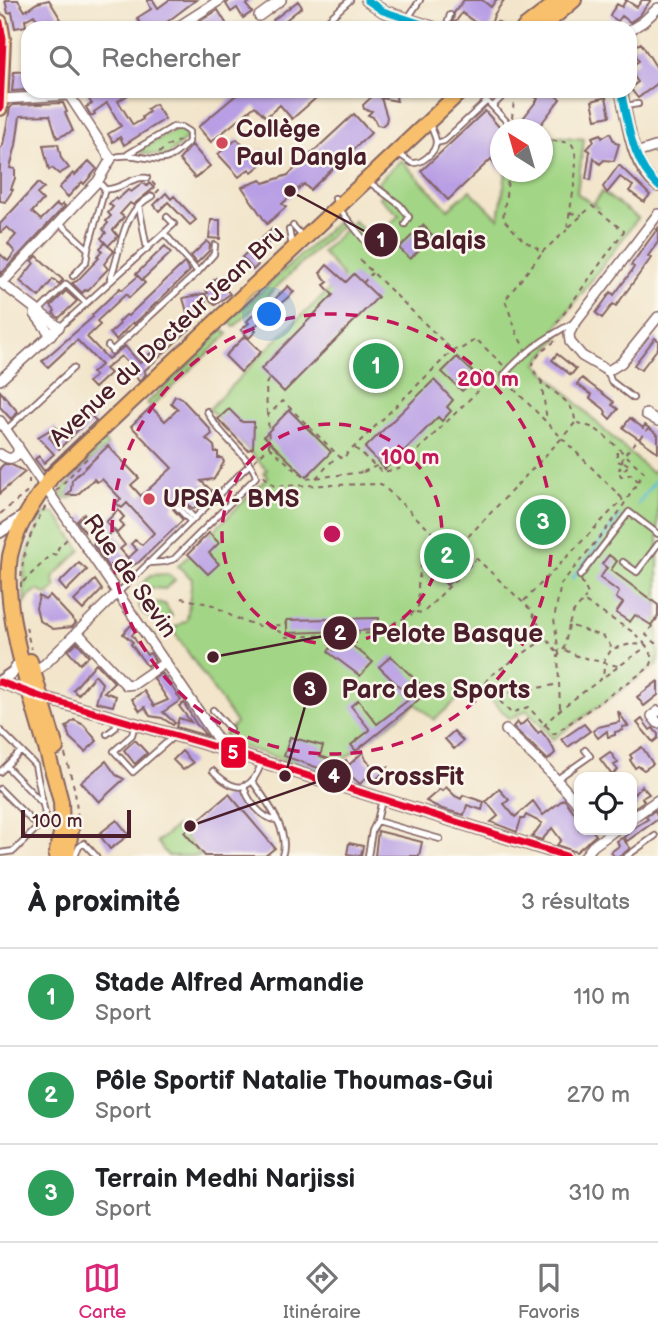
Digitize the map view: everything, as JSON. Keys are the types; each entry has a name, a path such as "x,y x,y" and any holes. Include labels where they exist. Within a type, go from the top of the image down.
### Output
{"main road":[{"path":"534,21 562,0"},
{"path":"549,21 574,0"},
{"path":"0,22 1,103"},
{"name":"Avenue du Docteur Jean Bru","path":"46,484 82,458 93,438 292,249 336,202 366,179 432,116 448,110 461,98"},
{"path":"29,675 20,662 7,594 8,567 24,516 46,484"},
{"path":"46,484 17,560 17,605 29,675 66,785 71,810 71,833 66,856"},
{"path":"35,695 61,802 62,829 56,856"}],"street":[{"path":"187,21 220,0"},
{"path":"259,16 281,0"},
{"path":"367,0 378,9 405,21"},
{"path":"540,21 562,0"},
{"path":"637,26 658,8"},
{"path":"1,103 37,98"},
{"path":"0,380 59,327 1,282 59,222 101,185 111,159 76,98"},
{"path":"622,98 636,153 646,174 658,186"},
{"path":"636,153 658,146"},
{"path":"658,214 569,337 573,349 608,371 621,363 658,317"},
{"path":"17,294 51,335"},
{"name":"Rue de Sevin","path":"0,421 46,484 75,531 216,737 230,752"},
{"path":"3,457 16,456 18,446"},
{"path":"3,457 15,463 30,464"},
{"path":"0,532 24,516"},
{"path":"29,675 45,664 118,592"},
{"path":"77,632 127,685 134,684 166,662"},
{"path":"0,681 13,672 20,662"},
{"path":"0,681 35,695 175,735 566,856"},
{"path":"658,711 652,716 658,723"},
{"path":"506,730 558,779 574,799"},
{"path":"637,815 658,800"},
{"path":"585,856 601,835"}],"lane":[{"path":"327,21 351,0"},
{"path":"411,21 421,0"},
{"path":"448,21 450,15"},
{"path":"493,106 502,98"},
{"path":"436,143 444,141 485,102 489,102 507,119"},
{"path":"624,106 638,104"},
{"path":"396,152 415,164 430,153 436,143 432,116"},
{"path":"111,159 128,154 177,126 189,132 189,142 168,159 128,154"},
{"path":"73,276 86,262 101,185 112,190 138,177 147,178"},
{"path":"366,179 400,205 410,217 405,224"},
{"path":"108,283 117,263 122,232 132,212 152,196"},
{"path":"336,202 365,241"},
{"path":"138,205 147,250"},
{"path":"59,327 174,224 167,217"},
{"path":"59,222 88,248"},
{"path":"292,249 291,228 304,237"},
{"path":"164,233 198,272"},
{"path":"110,348 198,272 214,254 215,245"},
{"path":"39,312 66,284 86,303"},
{"path":"505,380 505,373 528,353 554,333 576,325"},
{"path":"6,430 73,368"},
{"path":"608,371 611,381 633,398"},
{"path":"497,372 505,373"},
{"path":"148,563 173,559 256,477 250,464 214,425 207,411"},
{"path":"118,592 250,464"},
{"path":"179,506 193,520"},
{"path":"580,576 629,512 658,534"},
{"path":"623,562 637,572 658,544"},
{"path":"213,710 230,729"},
{"path":"107,734 115,728 118,719"},
{"path":"135,724 132,735 114,751 133,772 175,735"},
{"path":"0,730 35,765 45,814 38,827 14,852 0,853"},
{"path":"558,779 590,756 585,750"},
{"path":"0,772 21,751"},
{"path":"213,771 232,787 244,785 252,781 262,762"},
{"path":"6,766 43,805"},
{"path":"252,781 271,808 285,836 282,856"},
{"path":"244,785 245,792 260,812 268,820 276,820"},
{"path":"0,789 38,827"},
{"path":"368,856 372,831 383,799"},
{"path":"377,821 440,839"},
{"path":"627,856 655,836"},
{"path":"75,856 79,847 85,843 96,856"}],"path":[{"path":"512,119 514,98"},
{"path":"553,140 575,146 576,163 567,229"},
{"path":"155,154 175,142 189,142"},
{"path":"147,178 159,190 152,196"},
{"path":"508,182 503,219 541,254"},
{"path":"461,544 575,422 574,411 540,380 532,364 540,353 556,340 552,330 624,231 592,206 541,254 505,300 518,336 528,353"},
{"path":"569,213 580,216 583,214"},
{"path":"360,260 453,350"},
{"path":"363,283 373,273"},
{"path":"268,415 283,401 342,459 453,350 476,339 501,364 510,368"},
{"path":"354,447 382,472 399,469 497,372"},
{"path":"250,464 268,447 266,384 270,377"},
{"path":"505,380 623,499 629,512"},
{"path":"540,380 548,424"},
{"path":"627,468 619,469 625,455 653,419"},
{"path":"560,709 559,654 554,619 561,584 625,504 643,470 599,431 575,422"},
{"path":"268,447 306,479 369,471 381,464"},
{"path":"618,450 618,462 629,465 627,468"},
{"path":"315,479 337,455"},
{"path":"627,468 620,474 622,477 631,474 639,481"},
{"path":"28,475 29,489"},
{"path":"256,477 265,477 274,486 381,484 441,540"},
{"path":"0,514 29,489 46,484"},
{"path":"523,602 623,499"},
{"path":"23,582 52,554 58,555 58,548 75,531"},
{"path":"415,612 419,603 418,584 422,560 447,535 461,544 523,602 559,654"},
{"path":"181,598 214,605 235,618 268,627 286,636 374,633 415,612 423,613 476,559"},
{"path":"559,654 564,649 573,613 588,594 580,576"},
{"path":"546,638 484,682 509,711 516,713 528,707 544,726 557,734 650,667 653,659 646,645 633,632 583,601"},
{"path":"658,617 646,635 658,645"},
{"path":"268,627 285,625 287,618"},
{"path":"569,625 604,637 612,649"},
{"path":"603,677 605,662 612,649 631,644 646,645"},
{"path":"544,726 560,709 634,657 646,645"},
{"path":"564,649 577,656 618,666"},
{"path":"489,690 509,692 560,684"}],"green space":[{"path":"182,129 187,138 167,156 141,153 143,147"},
{"path":"553,136 584,139 577,193 599,209 593,204 602,192 638,218 556,328 560,335 537,364 652,473 658,467 658,664 553,739 527,710 510,719 478,686 472,687 434,720 416,704 326,773 233,744 224,735 236,723 172,629 187,620 192,579 178,566 268,477 264,473 267,470 209,409 274,342 343,277 322,252 354,221 374,240 399,215 379,197 385,191 377,183 401,160 448,209 470,190 499,219 505,182 553,182"},
{"path":"340,219 344,223 234,327 229,321"},
{"path":"222,329 228,334 151,407 147,403 198,356"},
{"path":"103,440 108,446 72,481 70,479 88,461"},
{"path":"72,481 71,490 67,494 75,495 61,498 63,488"},
{"path":"45,513 55,513 81,550 53,577 56,588 47,595 38,590 30,595 25,603 27,556"},
{"path":"168,574 175,580 165,589 139,587 151,575"},
{"path":"138,602 165,604 172,616 161,620 151,618 143,612"},
{"path":"177,826 201,856 168,856 157,842"}],"building":[{"path":"5,0 18,0 25,11 37,3 49,0 62,21 38,21 34,15 21,21 21,27 15,28 12,12 8,13"},
{"path":"147,0 153,0 158,8 169,0 196,0 168,21 139,21 137,18 151,9"},
{"path":"230,0 253,0 246,5 252,12 243,18 237,8 231,12 226,4"},
{"path":"464,0 482,0 491,7 496,0 504,0 492,21 473,21 462,13 453,21 454,13"},
{"path":"626,0 637,7 642,0 651,0 632,21 622,16 618,21 610,16 617,4 622,7"},
{"path":"298,1 302,7 284,21 273,20"},
{"path":"218,10 225,21 200,21"},
{"path":"641,43 658,70 658,83 638,98 639,61 637,45"},
{"path":"14,72 21,72 21,90 12,91"},
{"path":"88,98 123,98 118,101 133,125 143,119 149,112 147,109 155,104 165,119 124,145 120,137 113,142 108,134 121,126 107,103 91,116 86,107 92,104"},
{"name":"Collège Paul Dangla","path":"233,98 316,98 292,119 280,105 266,117 255,106 211,142 198,127"},
{"path":"370,98 381,98 386,122 382,126 377,125 373,117 368,115 372,111 364,109 363,105"},
{"path":"536,98 560,99 545,119 523,119"},
{"path":"606,98 610,116 596,119 592,101"},
{"path":"63,103 73,131 57,138 50,115 20,116 10,168 15,169 13,190 5,202 0,201 0,149 10,108 13,105"},
{"path":"485,111 492,119 490,160 448,200 421,171"},
{"path":"354,114 371,133 310,190 304,184 282,204 286,207 267,224 242,187 288,175"},
{"path":"610,133 615,143 619,144 614,161 604,160 600,164 594,158 591,180 586,179 590,151 587,149 594,141 592,137 601,134 602,138"},
{"path":"237,139 253,157 262,149 269,158 252,172 249,169 239,177 218,154"},
{"path":"58,144 61,158 69,168 59,174 52,168 49,170 43,145"},
{"path":"192,145 210,166 195,178 179,160"},
{"path":"89,161 97,169 68,197 59,188"},
{"path":"619,165 650,195 644,202 629,191 633,186 620,177 607,193 603,187"},
{"path":"38,183 44,188 37,194 43,200 32,212 41,220 57,204 60,207 63,204 65,206 0,275 0,254 8,261 15,252 8,244 16,235 7,227 0,233 0,224"},
{"path":"143,183 147,186 149,183 154,188 133,205 130,203 120,214 124,217 113,230 118,236 108,246 101,238 106,233 103,229 108,223 106,221 111,216 108,213 113,207 109,204"},
{"path":"166,193 171,199 174,196 196,220 190,225 168,202 159,211 154,205"},
{"path":"211,220 220,220 220,239 209,238"},
{"path":"423,225 433,236 410,259 399,248"},
{"path":"658,228 658,242 648,256 651,258 616,306 613,304 602,318 596,313 611,292 614,295 631,272 634,267 631,265"},
{"path":"272,229 277,235 266,242 268,244 253,259 258,265 253,270 242,257"},
{"path":"207,241 210,245 209,251 197,263 191,256"},
{"path":"105,243 114,251 104,264 108,269 82,293 72,283 99,258 97,256 102,251 100,248"},
{"path":"165,246 171,253 142,280 136,274"},
{"path":"37,256 63,280 59,284 53,279 39,297 20,281"},
{"path":"184,263 190,271 116,340 110,333 119,322"},
{"path":"327,265 346,282 354,274 378,297 284,392 261,369 333,295 324,285 328,282 320,273"},
{"path":"138,276 145,283 129,298 126,294 97,321 100,325 87,337 108,359 125,346 140,363 185,322 191,328 144,371 146,374 139,381 134,375 137,373 121,356 105,369 110,373 94,388 88,382 95,376 92,373 101,365 77,340 48,367 42,361 93,317 120,288 122,290"},
{"path":"216,278 230,294 215,305 204,294 208,293 206,290 209,284"},
{"path":"288,286 294,292 270,313 274,319 267,325 262,320 253,328 256,331 249,338 241,330 249,323 247,321 255,313 258,316"},
{"path":"66,291 77,301 59,318 53,313 55,311 51,306"},
{"path":"203,294 208,310 189,319 183,298"},
{"path":"245,336 261,352 241,372 225,356"},
{"path":"655,338 658,340 658,348 641,370 634,365"},
{"path":"557,354 576,369 571,375 552,360"},
{"path":"457,357 478,377 462,391 442,372"},
{"path":"582,378 614,402 612,405 618,409 610,419 604,409 590,398 592,395 577,384"},
{"path":"434,380 453,400 447,407 451,411 442,421 438,417 404,451 408,456 399,464 395,460 385,469 365,448"},
{"path":"0,391 18,412 11,419 0,407"},
{"path":"175,396 180,397 210,429 212,434 206,439 214,446 215,452 218,452 218,458 222,458 224,462 214,479 201,481 212,491 193,509 183,500 174,503 173,509 183,520 139,562 114,576 93,544 114,531 125,545 120,549 128,558 137,550 131,544 135,540 142,545 154,533 127,503 122,508 116,503 121,499 102,479 97,482 94,479 77,495 67,495 71,490 72,480 108,446 139,478 131,485 141,496 172,468 131,426 151,407 165,421 178,409 171,403"},
{"path":"229,409 242,422 254,422 253,448 248,450 218,419"},
{"path":"289,410 331,452 306,477 264,436"},
{"path":"90,414 96,421 44,471 35,459 39,456 44,463 54,454 38,437 57,428 49,437 59,449"},
{"path":"630,418 658,435 658,452 623,428"},
{"path":"4,464 25,472 0,493 0,468"},
{"path":"118,510 124,517 120,521 124,526 117,533 106,522"},
{"path":"84,514 93,525 85,532 77,521"},
{"path":"209,533 219,543 209,553 219,564 208,574 188,554"},
{"path":"446,539 470,563 447,585 423,562"},
{"path":"609,555 617,561 611,570 658,605 658,616 651,625 635,615 630,622 616,613 623,603 616,598 619,592 600,578 607,568 602,564"},
{"path":"79,563 87,570 66,591 59,583"},
{"path":"95,580 102,590 83,610 74,601"},
{"path":"50,595 76,623 72,627 53,629 39,620 36,608 39,596 45,600"},
{"path":"379,618 378,630 287,633 287,620"},
{"path":"131,625 135,631 132,635 138,644 147,655 150,653 155,661 147,666 131,644 133,642 123,634"},
{"path":"344,639 373,662 360,676 328,652 331,647 334,650"},
{"path":"77,642 89,656 80,664 68,651"},
{"path":"391,656 427,691 356,751 351,745 370,730 351,706 358,700 377,724 411,698 379,667"},
{"path":"96,663 114,682 104,692 116,696 113,706 96,702 102,683 95,675 78,695 73,690"},
{"path":"162,673 181,700 163,712 175,723 173,725 162,718 150,716 145,707 140,711 132,699 144,691 154,706 168,700 154,679"},
{"path":"658,681 658,695 644,706 637,697"},
{"path":"184,703 196,724 207,736 176,727 179,718 191,722 179,706"},
{"path":"618,711 628,726 622,727 623,730 615,732 615,735 608,737 607,731 598,738 593,731 598,727 620,722"},
{"path":"642,719 650,730 653,728 658,734 658,738 653,742 637,723"},
{"path":"74,720 84,725 97,741 85,752 70,738 67,730 66,727"},
{"path":"527,720 538,733 541,731 553,748 555,753 548,760 513,727 517,722 520,726"},
{"path":"584,724 590,731 568,747 562,739"},
{"path":"454,731 463,741 454,749 445,739"},
{"path":"290,737 323,746 320,756 332,760 327,771 284,756"},
{"path":"135,740 147,753 135,764 124,750"},
{"path":"642,747 653,764 644,770 638,766 635,768 630,760 630,755"},
{"path":"182,751 193,763 183,770 173,760"},
{"path":"363,752 366,760 375,769 379,766 388,767 375,781 368,776 360,784 342,768 337,775 331,771 346,760 349,765"},
{"path":"610,752 618,763 614,765 618,770 610,772 600,759"},
{"path":"106,761 116,775 124,779 99,802 81,782"},
{"path":"642,786 649,794 637,806 637,791"},
{"path":"446,787 461,799 463,795 484,802 482,810 467,805 464,815 426,801"},
{"path":"499,789 509,800 504,804 515,817 533,801 543,815 564,799 574,812 574,835 596,835 576,852 557,845 561,840 552,828 542,840 532,837 542,823 526,815 521,819 517,832 491,822 498,816 486,801"},
{"path":"229,794 275,848 265,856 205,856 184,832"},
{"path":"655,810 658,819 637,834 637,826 648,819 646,817"},
{"path":"117,820 129,835 110,849 99,834"},
{"path":"378,831 422,842 419,856 375,856"},
{"path":"627,835 635,835 627,841 624,837"},
{"path":"622,838 630,848 621,856 614,856 611,852 619,846 617,841"},
{"path":"349,843 363,846 361,856 347,854"}],"waterway":[{"path":"638,504 658,477"},
{"path":"572,579 620,516"}],"transit line":[{"name":"4","path":"367,0 383,11 413,21"},
{"name":"5","path":"0,22 3,39 0,108"},
{"name":"4","path":"622,98 637,154 658,186"},
{"name":"5","path":"0,682 41,697 202,743 566,856"}],"place":[{"name":"Collège Paul Dangla","path":"222,143"},
{"name":"Balqis","path":"290,191"},
{"name":"Stade Alfred Armandie","path":"376,366"},
{"name":"UPSA - BMS","path":"149,499"},
{"name":"Terrain Medhi Narjissi","path":"543,522"},
{"name":"Pôle Sportif Natalie Thoumas-Gui","path":"447,556"},
{"name":"Pelote Basque","path":"213,657"},
{"name":"Parc des Sports","path":"285,776"},
{"name":"CrossFit","path":"190,826"}]}
